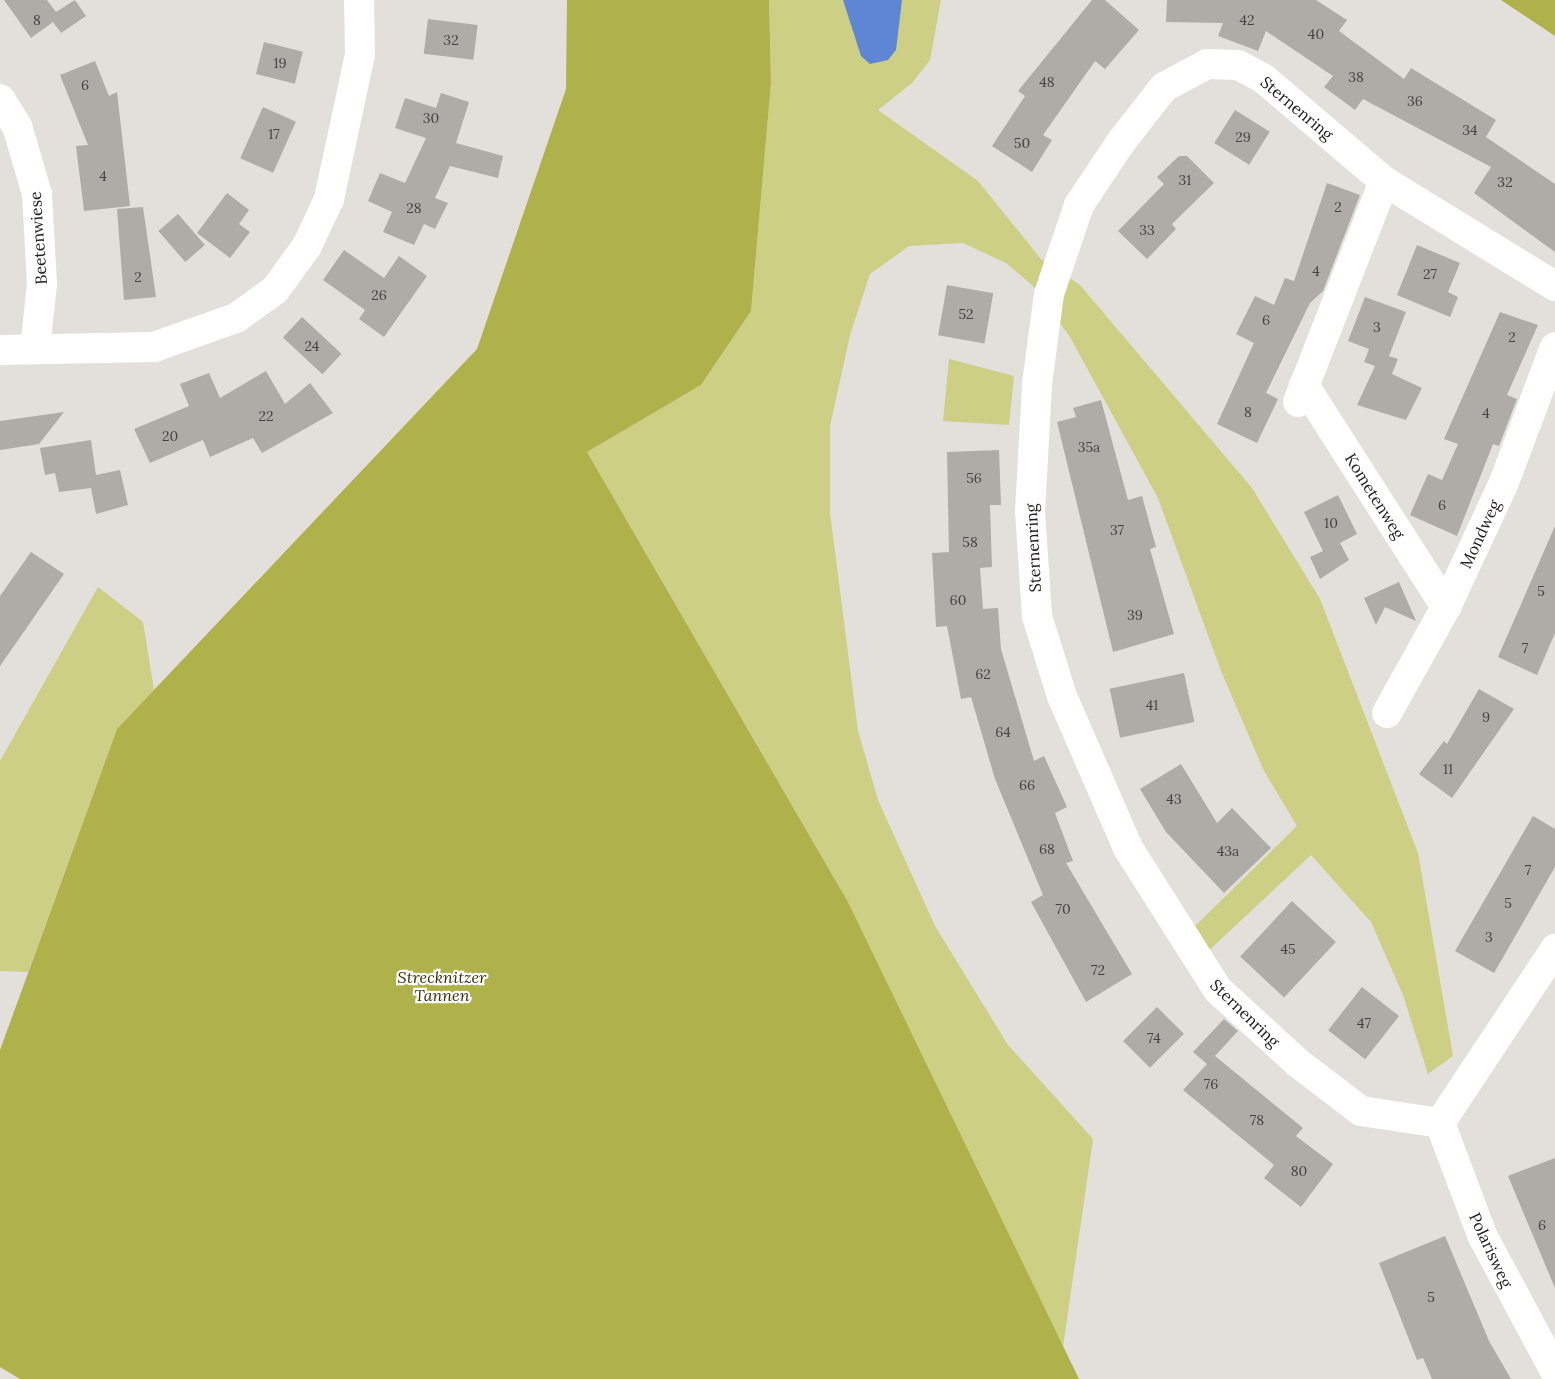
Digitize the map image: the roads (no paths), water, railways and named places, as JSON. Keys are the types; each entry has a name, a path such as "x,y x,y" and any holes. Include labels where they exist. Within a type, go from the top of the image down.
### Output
{"street":[{"path":"0,350 154,347 236,318 275,290 307,246 329,199 360,54 359,0"},
{"name":"Sternenring","path":"1440,1123 1361,1111 1218,990 1186,946 1128,848 1062,696 1037,616 1030,511 1049,294 1079,206 1164,87 1206,64 1238,65 1264,78 1384,181 1555,286"},
{"name":"Beetenwiese","path":"0,99 17,126 37,194 42,284 35,348"},
{"name":"Kometenweg","path":"1384,181 1300,396 1446,607"},
{"name":"Mondweg","path":"1387,713 1446,607 1503,485 1555,347"},
{"path":"1440,1123 1555,949"},
{"name":"Polarisweg","path":"1440,1123 1482,1235 1555,1371"}],"water":[{"path":"843,0 902,0 896,50 888,60 870,64 861,56"}],"park label":[{"name":"Strecknitzer Tannen","path":"442,986"}]}
